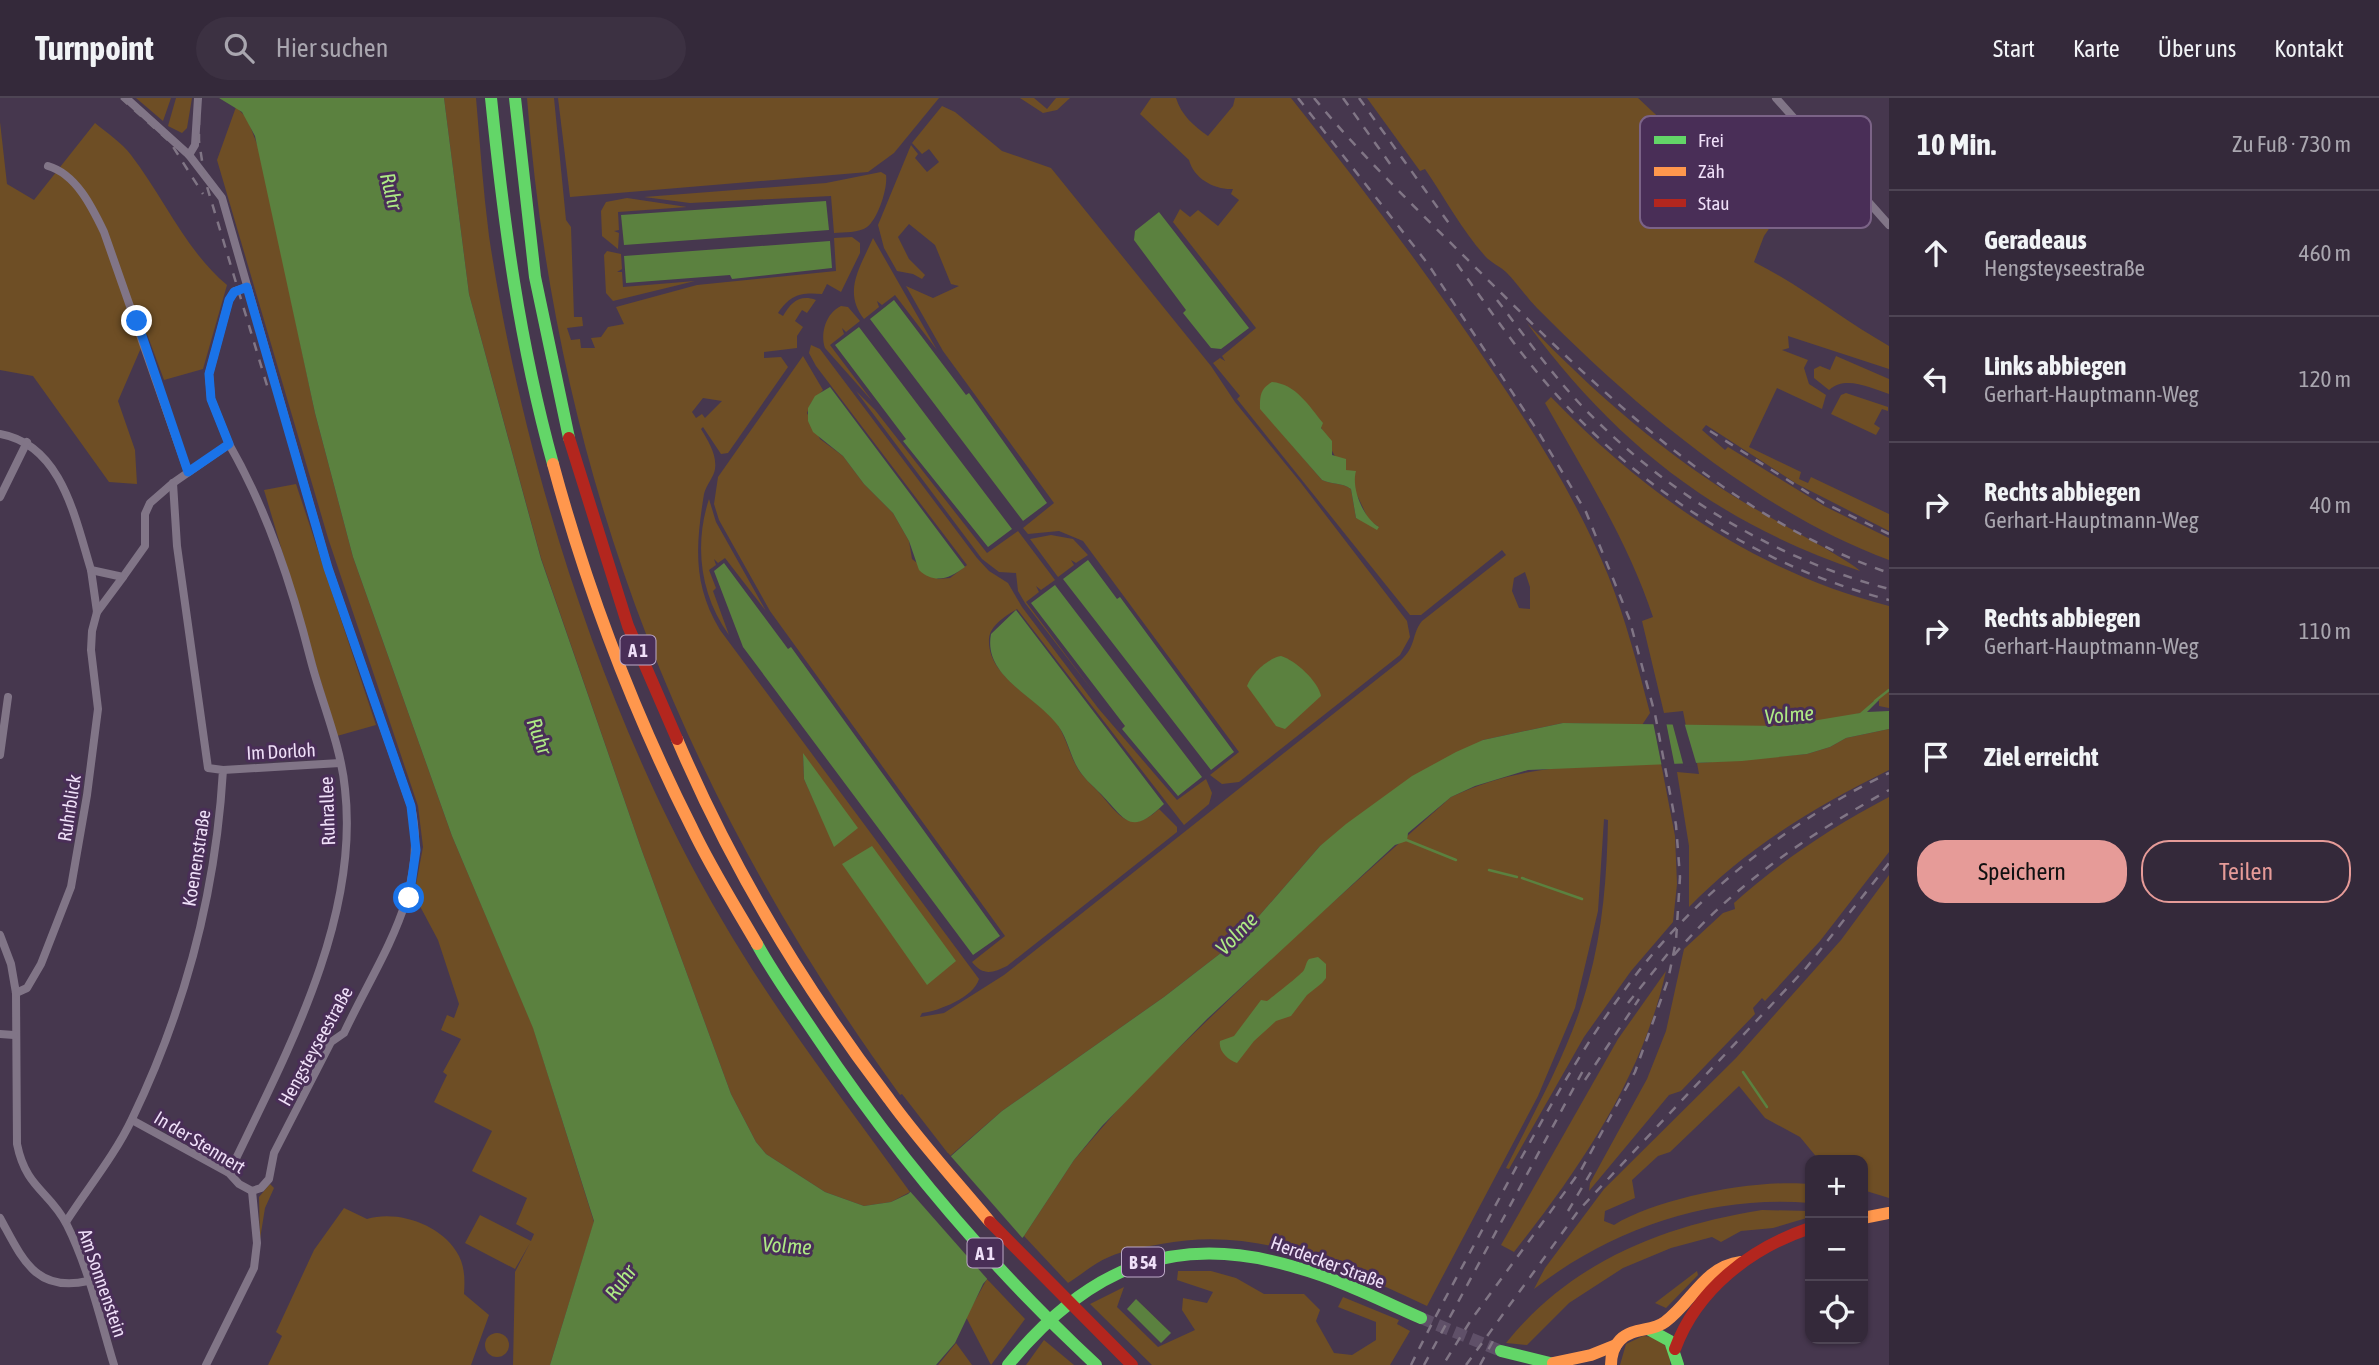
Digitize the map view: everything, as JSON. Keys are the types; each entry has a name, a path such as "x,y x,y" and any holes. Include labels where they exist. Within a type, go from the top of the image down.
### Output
{"main road":[{"name":"A 1","path":"491,98 502,220 528,367 576,548 611,649 684,815 741,922 829,1060 902,1156 1007,1278 1096,1365"},
{"name":"A 1","path":"514,98 525,210 550,361 600,548 636,646 682,754 746,882 808,984 920,1142 1020,1258 1132,1365"},
{"path":"1868,1217 1889,1213"},
{"path":"1678,1365 1675,1349 1679,1332 1699,1303 1741,1262 1772,1242 1805,1230"},
{"name":"Herdecker Straße","path":"1008,1365 1040,1325 1074,1296 1115,1273 1169,1255 1237,1254 1285,1264 1421,1318"},
{"path":"1501,1350 1555,1364 1591,1355 1616,1345 1629,1332 1647,1329 1667,1321 1715,1271 1729,1262 1741,1262"},
{"path":"1647,1329 1664,1336 1675,1349"},
{"path":"1611,1365 1616,1345"}],"street":[{"name":"Hengsteyseestraße","path":"126,98 189,155 222,198 328,568 411,806 416,850 412,888 344,1033 331,1042 274,1153 269,1179 261,1188 253,1191"},
{"path":"189,155 195,145 198,98"},
{"path":"1776,98 1792,116"},
{"path":"48,166 62,170 68,177 93,208 104,232 188,472"},
{"path":"1871,206 1889,226"},
{"name":"Ruhrallee","path":"229,1173 269,1093 295,1030 338,903 346,826 345,789 340,763 301,621 264,510 229,444 211,399 209,374 229,300 234,292 247,287"},
{"path":"0,434 27,442 0,497"},
{"name":"Ruhrblick","path":"27,442 61,481 90,570 97,612"},
{"name":"Ruhrblick","path":"16,993 27,988 41,964 71,887 96,737 98,698 91,650 97,612 145,546 145,514 150,503 173,483 229,444"},
{"path":"173,483 177,546 208,768 223,770"},
{"path":"90,570 123,577"},
{"path":"0,755 8,697"},
{"name":"Im Dorloh","path":"223,770 340,763"},
{"name":"Koenenstraße","path":"65,1222 132,1120 181,996 213,877 223,770"},
{"name":"Am Sonnenstein","path":"0,935 11,964 16,993 14,1035 17,1144 21,1164 27,1177 65,1222 88,1281 114,1365"},
{"path":"0,1034 14,1035"},
{"name":"In der Stennert","path":"132,1120 229,1173 239,1184 253,1191"},
{"path":"206,1365 254,1268 257,1243 253,1191"},
{"path":"0,1218 30,1268 65,1286 88,1281"}],"shaded area":[{"path":"136,98 171,98 163,121"},
{"path":"176,98 192,98 187,128 182,133 168,126"},
{"path":"444,98 476,98 489,236 523,411 574,589 606,676 641,762 680,843 743,956 789,1025 910,1192 891,1202 864,1206 825,1192 766,1154 756,1142 731,1094 642,851 541,558 469,294"},
{"path":"527,98 554,98 566,220 571,227 574,317 582,317 583,326 567,328 571,340 580,339 581,348 595,348 591,338 601,337 608,327 624,324 616,307 697,285 836,271 834,238 852,237 860,243 860,253 841,292 827,284 822,294 796,296 778,313 783,316 793,303 801,299 816,300 807,313 802,310 795,321 803,327 797,336 797,348 764,352 764,358 781,357 788,367 728,453 721,454 703,427 701,429 715,463 704,494 698,564 705,596 720,630 979,979 976,986 963,997 946,1006 922,1013 920,1017 944,1013 1004,975 1400,661 1412,645 1422,621 1506,555 1502,550 1421,615 1410,615 1237,399 1240,396 1213,363 1220,358 1225,361 1222,356 1256,328 1173,222 1180,209 1190,217 1198,210 1218,226 1239,200 1231,194 1233,189 1212,185 1200,178 1189,160 1140,114 1151,98 1176,98 1189,120 1208,136 1233,106 1235,98 1291,98 1443,298 1555,468 1608,575 1626,626 1650,713 1642,725 1563,723 1483,740 1320,846 1239,939 1164,997 1002,1111 950,1156 902,1094 900,1095 822,981 753,864 693,745 642,623 600,498 567,369 542,236","holes":["703,398 722,401 705,418 702,414 696,418 692,412","1261,409 1321,427 1368,520 1379,527 1356,518 1351,489 1322,480","1525,572 1530,587 1530,609 1519,608 1512,591 1514,578","803,754 835,847 804,779"]},
{"path":"558,98 939,98 894,153 868,172 570,197"},
{"path":"1020,98 1034,98 1047,109 1056,98 1070,98 1057,110 1043,113"},
{"path":"1367,98 1638,98 1657,116 1640,116 1640,228 1769,228 1754,262 1889,346 1889,369 1788,336 1789,348 1782,350 1808,360 1804,368 1809,384 1826,395 1822,409 1777,388 1749,447 1801,472 1799,479 1808,483 1811,477 1889,514 1889,531 1797,484 1706,425 1702,430 1725,450 1728,447 1824,506 1889,538 1889,560 1792,514 1700,453 1657,418 1575,345 1537,308 1506,272 1485,256 1425,169 1420,171"},
{"path":"942,106 955,112 1002,151 1051,168 1211,366 1235,402 1407,621 1410,637 1400,655 1239,782 1222,784 1210,775 1239,752 1083,541 1059,531 1028,534 1023,528 1054,503 943,351 906,286 933,298 959,286 951,284 935,245 909,224 898,237 909,259 925,275 922,279 897,271 884,248 878,225 911,145 918,154 915,158 927,172 939,162 929,149 922,154 912,143"},
{"path":"236,107 247,118 260,152 315,413 353,557 452,836 533,1027 594,1222 550,1365 513,1365 515,1272 530,1243 515,1269 465,1243 480,1215 531,1241 534,1234 516,1224 527,1198 472,1171 492,1131 434,1102 447,1075 443,1072 461,1039 441,1030 447,1015 454,1018 459,1004 438,940 414,895 423,847 418,806 328,538 217,160"},
{"path":"0,122 7,184 34,200 95,123 131,155 187,240 227,285 203,369 164,380 147,334 118,401 135,450 137,484 109,482 33,376 0,370"},
{"path":"881,172 886,175 886,181 878,210 867,227 851,232 834,233 831,196 690,203 644,197 826,183"},
{"path":"627,198 687,207 618,212 619,230 614,231 619,233 618,249 602,236 601,211 606,202"},
{"path":"873,238 937,350 895,295 882,305 877,301 879,307 864,319 858,309 854,298 856,278"},
{"path":"607,251 621,254 622,269 617,272 622,272 623,287 695,281 613,301 606,293 604,255"},
{"path":"841,306 848,307 860,321 846,332 842,328 844,334 830,345 873,402 825,348 823,336 828,318"},
{"path":"1527,323 1578,374 1660,445 1719,487 1860,571 1808,552 1760,529 1673,474 1596,406"},
{"path":"811,345 820,349 977,558 989,571 1008,583 1022,607 1098,708 1177,800 1206,779 1212,793 1209,804 1184,825 1017,609 1000,621 992,629 989,639 990,652 996,664 1014,685 1055,721 1084,777 1122,817 1135,822 1159,809 1177,827 1177,832 1007,966 997,970 980,970 972,962 1005,936 770,611 719,520 714,504 718,477 803,356 823,390 811,403 807,413 820,439 843,456 864,484 893,513 909,541 912,559 938,579 950,578 967,565 816,366 809,353"},
{"path":"1836,356 1889,379 1889,394 1850,383 1843,383 1829,390 1814,378 1814,369 1820,366 1830,370"},
{"path":"856,391 875,410 987,553 1018,531 1055,580 1041,590 1036,586 1039,592 1026,602 1095,694 1025,603 1018,591 1016,573 999,572 982,559"},
{"path":"1846,393 1888,407 1888,411 1882,409 1874,424 1880,428 1876,435 1831,414 1841,395"},
{"path":"1551,397 1625,466 1705,526 1793,573 1889,606 1889,708 1879,706 1879,700 1875,700 1861,713 1782,726 1686,726 1683,711 1664,713 1642,621 1653,617 1643,589 1618,534 1545,403"},
{"path":"296,484 376,725 337,736 264,490"},
{"path":"709,499 716,522 766,611 725,558 718,563 714,559 716,565 709,570 716,588 713,591 729,635 712,603 702,569 702,534"},
{"path":"1051,535 1073,539 1088,555 1076,563 1071,560 1074,565 1058,577 1030,539"},
{"path":"1889,729 1889,770 1835,798 1758,847 1689,907 1689,846 1677,772 1699,774 1697,763 1807,754 1830,747 1846,738"},
{"path":"1661,763 1675,836 1677,884 1673,922 1631,971 1584,1037 1509,1169 1506,1168 1562,1054 1588,983 1597,942 1607,861 1608,820 1604,819 1598,911 1575,1008 1538,1096 1427,1306 1363,1277 1298,1253 1232,1240 1197,1240 1128,1251 1103,1260 1068,1283 1024,1236 1074,1160 1133,1092 1294,937 1451,797 1478,786 1529,772 1580,766"},
{"path":"1889,797 1889,852 1820,941 1765,1001 1762,998 1753,1008 1755,1014 1681,1091 1669,1095 1589,1191 1590,1183 1647,1079 1666,1031 1684,949 1723,913 1735,909 1734,903 1789,858 1847,820"},
{"path":"1889,875 1889,1198 1868,1192 1868,1155 1815,1155 1800,1137 1765,1118 1739,1086 1670,1152 1658,1156 1632,1180 1635,1198 1605,1211 1604,1221 1614,1225 1633,1215 1682,1198 1763,1184 1805,1184 1805,1203 1736,1204 1664,1220 1596,1249 1564,1267 1534,1289 1545,1268 1604,1189 1736,1058 1841,940"},
{"path":"1666,971 1641,1048 1606,1120 1562,1188 1514,1252 1501,1245 1618,1039"},
{"path":"270,1184 274,1188 265,1208 260,1239 259,1197"},
{"path":"344,1208 367,1219 391,1216 404,1218 428,1227 449,1242 463,1266 464,1294 489,1315 471,1365 268,1365 282,1336 276,1332 314,1250"},
{"path":"1762,1210 1805,1211 1805,1218 1773,1228 1741,1231 1721,1242 1712,1237 1671,1248 1623,1268 1569,1303 1527,1345 1506,1343 1559,1290 1589,1270 1654,1238 1725,1217"},
{"path":"1178,1271 1211,1271 1236,1278 1264,1294 1304,1294 1320,1310 1316,1321 1334,1353 1352,1355 1376,1340 1376,1322 1338,1307 1343,1297 1399,1320 1397,1324 1410,1331 1390,1365 1152,1365 1090,1304 1124,1287 1117,1307 1158,1347 1195,1330 1182,1310 1183,1298 1207,1303 1213,1292 1177,1280"},
{"path":"1697,1271 1698,1275 1666,1308 1655,1303"},
{"path":"987,1279 1025,1319 991,1365 966,1317"},
{"path":"497,1333 505,1337 509,1345 505,1353 497,1357 489,1353 485,1345 489,1337"},
{"path":"1643,1336 1655,1338 1664,1344 1669,1353 1670,1365 1620,1365 1626,1344"},
{"path":"1044,1340 1074,1365 1026,1365"},
{"path":"956,1343 972,1365 938,1365"}],"water":[{"path":"219,98 444,98 469,294 541,559 642,851 731,1094 756,1142 766,1154 825,1192 864,1206 891,1202 908,1194 1002,1111 1164,997 1239,939 1320,846 1346,824 1412,776 1483,740 1563,723 1782,726 1860,713 1875,700 1879,700 1867,712 1889,711 1889,729 1846,738 1830,747 1807,754 1742,761 1528,770 1475,786 1451,797 1408,833 1407,841 1395,845 1207,1019 1102,1126 1074,1160 1024,1236 983,1284 955,1343 936,1365 550,1365 594,1221 533,1028 452,836 353,557 315,413 255,136 242,112"},
{"path":"826,201 829,230 624,245 621,215"},
{"path":"1159,212 1249,328 1221,349 1211,348 1183,313 1186,310 1134,240 1135,231"},
{"path":"830,241 832,268 732,279 730,275 626,283 624,256"},
{"path":"894,300 966,395 969,393 1047,503 1023,521 870,319"},
{"path":"859,327 1012,529 988,547 903,441 906,439 835,345"},
{"path":"1272,382 1295,391 1323,423 1321,428 1332,441 1332,455 1346,459 1346,470 1356,471 1357,494 1363,510 1379,527 1377,530 1356,518 1351,489 1322,480 1260,409 1262,393"},
{"path":"830,387 965,567 954,574 937,579 919,570 909,541 893,513 864,484 843,456 813,432 808,421 808,408 815,396"},
{"path":"1088,560 1117,599 1120,597 1234,752 1211,770 1063,579"},
{"path":"724,563 788,649 791,647 1000,936 973,955 743,647 714,571"},
{"path":"1055,585 1202,777 1178,796 1122,729 1125,726 1031,603"},
{"path":"1016,610 1164,804 1153,814 1136,822 1123,817 1081,773 1059,727 1002,673 991,648 991,634"},
{"path":"1281,656 1305,672 1321,696 1285,729 1276,726 1247,686 1261,667"},
{"path":"803,753 858,828 834,847 804,779"},
{"path":"872,846 956,961 927,985 842,864"},
{"path":"1318,957 1326,964 1326,978 1322,983 1307,995 1291,1016 1276,1021 1254,1041 1237,1063 1227,1057 1222,1052 1220,1041 1234,1036 1261,1000 1267,1001 1304,970 1309,959"},
{"path":"1136,1299 1171,1333 1161,1343 1127,1309"}],"pier":[{"path":"1653,722 1666,722 1675,767 1662,767"},
{"path":"1672,722 1684,722 1697,766 1684,767"},
{"path":"948,1153 1025,1241 989,1281 908,1189"}],"waterway":[{"path":"1875,701 1889,690"},
{"path":"1404,839 1456,860"},
{"path":"1489,870 1517,877"},
{"path":"1522,878 1582,899"},
{"path":"1743,1072 1767,1107"}],"tunnel":[{"path":"1421,1318 1501,1351"}],"railway":[{"path":"121,98 170,142 203,194"},
{"path":"199,98 199,141 205,180 269,392"},
{"path":"1298,98 1428,264 1539,433 1586,512 1629,618 1655,714 1676,825 1680,877 1676,941 1668,980 1635,1072 1581,1170 1471,1320 1443,1365"},
{"path":"1314,98 1398,190 1531,322 1576,366 1671,448 1722,486 1775,520 1830,549 1889,573"},
{"path":"1343,98 1393,168"},
{"path":"1359,98 1453,229"},
{"path":"1457,264 1541,377 1588,428 1625,462 1706,521 1750,546 1841,585 1889,600"},
{"path":"1497,300 1581,405 1613,437 1684,493 1762,540 1846,576 1889,589"},
{"path":"1710,431 1824,503 1889,534"},
{"path":"1411,1365 1548,1110 1600,1026 1638,972 1691,912 1752,858 1819,811 1889,773"},
{"path":"1674,955 1697,929 1747,883 1802,843 1889,790"},
{"path":"1466,1365 1579,1210 1806,968 1889,863"},
{"path":"1628,1003 1670,951"},
{"path":"1585,1080 1639,999"},
{"path":"1424,1365 1585,1067"},
{"path":"1568,1211 1593,1169"},
{"path":"1480,1365 1493,1341"}],"traffic: fast":[{"path":"491,98 514,282 531,373 553,464"},
{"path":"515,98 535,277 569,438"},
{"path":"757,944 846,1079 911,1165 982,1248 1096,1365"},
{"path":"1008,1365 1038,1331 1069,1304 1102,1282 1136,1266 1173,1256 1211,1253 1253,1257 1298,1268 1345,1284 1421,1318"},
{"path":"1648,1329 1670,1341 1678,1365"},
{"path":"1501,1351 1558,1365"}],"traffic: slow":[{"path":"553,464 596,604 631,695 699,843 757,944"},
{"path":"677,739 721,833 799,970 901,1115 990,1222"},
{"path":"1868,1217 1889,1213"},
{"path":"1611,1365 1614,1348 1625,1336 1665,1322 1708,1278 1728,1265 1741,1262"},
{"path":"1553,1363 1591,1355 1616,1345"}],"traffic: jam":[{"path":"569,438 628,626 677,739"},
{"path":"990,1222 1132,1365"},
{"path":"1675,1349 1697,1308 1729,1274 1767,1247 1805,1230"}],"route":[{"path":"137,321 188,472 229,444 211,399 209,374 229,300 234,292 247,287 328,568 411,806 416,829 416,850 409,898"}],"water label":[{"name":"Ruhr","path":"392,191"},
{"name":"Volme","path":"1789,714"},
{"name":"Ruhr","path":"540,736"},
{"name":"Volme","path":"1236,933"},
{"name":"Volme","path":"787,1245"},
{"name":"Ruhr","path":"620,1282"}]}
